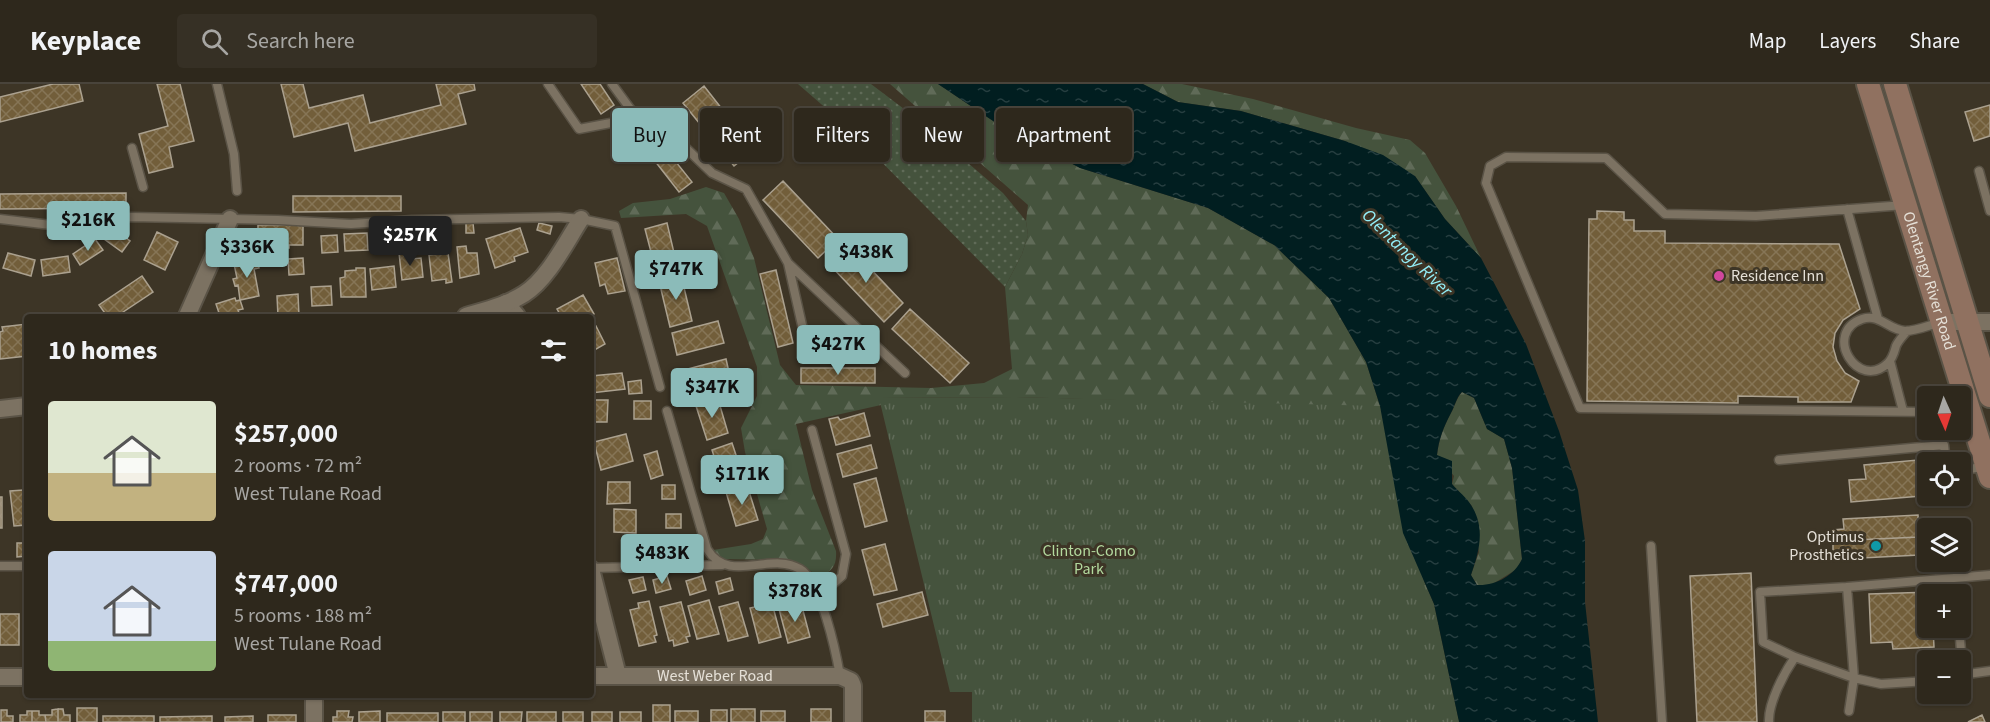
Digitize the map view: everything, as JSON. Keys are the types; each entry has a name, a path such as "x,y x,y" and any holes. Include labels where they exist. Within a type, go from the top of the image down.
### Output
{"main road":[{"name":"Olentangy River Road","path":"1868,84 1942,322 1958,386"},
{"name":"Olentangy River Road","path":"1895,84 1979,322 1990,396"},
{"name":"Olentangy River Road","path":"1971,430 1988,472"}],"street":[{"path":"188,314 230,219"},
{"path":"472,314 506,303 524,294 560,253 581,219"},
{"path":"506,303 515,314"},
{"path":"1942,322 1979,322"},
{"path":"0,410 24,406"},
{"path":"594,581 618,676"},
{"name":"West Weber Road","path":"594,676 840,676"},
{"path":"840,676 851,681 853,686 853,722"},
{"path":"0,677 24,677"},
{"path":"314,698 314,722"}],"lane":[{"path":"217,84 234,154 237,191"},
{"path":"548,84 579,129 612,123"},
{"path":"612,84 630,108"},
{"path":"132,147 143,187"},
{"path":"688,150 712,173 746,189 788,263 810,356 841,354 870,341"},
{"path":"1905,205 1756,216 1665,214 1606,158 1506,157 1490,166 1486,183 1580,408 1917,412"},
{"path":"1979,171 1990,212"},
{"path":"1847,209 1878,319 1892,329 1907,331 1942,322"},
{"path":"0,219 51,225 132,218 351,224 412,220 581,219 615,226 660,387"},
{"path":"788,263 904,373"},
{"path":"1878,319 1861,320 1848,330 1844,346 1851,362 1866,370 1883,367 1890,361 1895,354 1896,345 1907,331"},
{"path":"1890,361 1903,411"},
{"path":"667,411 707,549 722,565"},
{"path":"812,430 846,554 842,576 817,593"},
{"path":"1779,460 1944,445 1945,452"},
{"path":"1971,471 1988,472"},
{"path":"1651,546 1662,722"},
{"path":"594,569 778,564 800,569 810,578 817,593 831,635 840,676"},
{"path":"0,566 24,566"},
{"path":"1917,682 1881,684 1854,678 1795,657 1763,642 1760,592 1990,575"},
{"path":"1955,578 1955,584"},
{"path":"1846,587 1854,678 1849,711"},
{"path":"1769,722 1769,711 1778,692 1781,677 1795,657"},
{"path":"1971,674 1990,671"}],"green space":[{"path":"798,84 871,84 903,108 902,162 967,162 1003,193 1026,221 1028,235 1022,254 1005,287 882,162 890,162 890,108 826,108"},
{"path":"890,84 938,84 974,108 917,108"},
{"path":"1143,84 1182,84 1253,99 1356,128 1410,140 1425,153 1456,206 1481,258 1445,219 1415,176 1345,141 1241,111 1178,102"},
{"path":"984,115 996,123 996,162 1069,162 1080,168 1208,208 1274,245 1329,298 1366,362 1380,406 1459,722 1118,400 1014,397 880,398 881,405 796,424 812,490 836,551 833,568 819,578 807,568 783,560 721,559 713,550 751,544 763,539 767,529 745,452 741,428 757,396 757,367 707,226 686,214 621,218 619,211 633,203 670,199 706,187 724,193 739,219 754,258 780,365 796,385 931,388 984,383 1012,369 1005,287 1022,254 1028,235 1026,221 1028,205 979,162 984,162"},
{"path":"1462,392 1474,398 1487,429 1504,439 1512,468 1522,559 1517,569 1491,585 1477,585 1471,575 1479,552 1472,506 1452,484 1454,476 1437,455 1444,429"},
{"name":"Clinton-Como Park","path":"1014,397 1380,406 1403,533 1434,604 1459,722 972,722 972,692 950,692 879,398"}],"water":[{"name":"Olentangy River","path":"938,84 1143,84 1178,102 1241,111 1345,141 1383,155 1415,176 1445,219 1481,258 1526,344 1559,431 1578,490 1585,541 1585,602 1598,722 1459,722 1434,604 1403,533 1380,406 1366,362 1329,298 1274,245 1208,208 1080,168 1069,162 1132,162 1132,108 996,108 996,123 984,115 984,108 974,108","holes":["1462,392 1474,398 1487,429 1504,439 1512,468 1522,559 1519,565 1503,579 1490,584 1477,585 1471,575 1480,540 1476,514 1469,502 1452,484 1452,461 1437,455 1442,434"]}],"building":[{"path":"53,84 79,84 83,101 0,122 0,97"},
{"path":"157,84 180,84 194,141 169,147 173,167 149,173 139,134 168,126"},
{"path":"281,84 303,84 309,108 363,95 370,123 441,105 436,84 474,84 475,90 458,94 466,124 355,151 348,123 294,137"},
{"path":"581,84 600,84 614,105 601,114"},
{"path":"704,86 721,108 700,108 700,124 683,103"},
{"path":"1990,105 1990,136 1974,141 1965,112"},
{"path":"656,162 676,162 692,182 679,192"},
{"path":"783,181 838,239 818,258 763,200"},
{"path":"126,193 126,208 0,209 0,194"},
{"path":"293,196 401,196 401,211 293,212"},
{"name":"Residence Inn","path":"1597,211 1624,212 1624,220 1634,220 1634,231 1665,231 1665,243 1839,244 1860,309 1843,320 1835,333 1833,347 1837,361 1845,373 1859,381 1851,402 1798,402 1798,397 1738,396 1738,403 1587,401 1589,219 1597,219"},
{"path":"466,223 473,223 474,233 466,233"},
{"path":"539,223 552,226 550,234 537,230"},
{"path":"667,223 678,270 657,275 645,229"},
{"path":"109,225 130,241 122,252 100,236"},
{"path":"258,225 303,225 303,245 289,245 289,248 258,248"},
{"path":"520,228 528,252 514,257 515,261 495,268 486,239"},
{"path":"157,232 178,242 165,270 144,260"},
{"path":"367,233 368,250 345,251 344,234"},
{"path":"370,233 386,233 387,249 371,249"},
{"path":"337,235 338,252 322,253 321,236"},
{"path":"95,239 103,250 80,265 73,254"},
{"path":"848,245 903,303 884,322 829,264"},
{"path":"466,246 467,253 477,253 479,274 460,278 457,247"},
{"path":"410,252 411,259 421,258 423,277 402,280 399,253"},
{"path":"8,253 35,260 31,276 3,268"},
{"path":"448,253 452,282 446,283 446,279 432,281 429,255"},
{"path":"68,256 70,272 43,276 41,260"},
{"path":"303,258 304,274 289,275 288,259"},
{"path":"617,258 625,291 608,294 605,284 600,286 595,263"},
{"path":"257,260 259,268 254,269 259,296 240,300 238,285 235,286 233,279 237,278 234,264"},
{"path":"394,266 396,287 372,290 370,269"},
{"path":"356,268 365,268 366,297 341,297 340,278 345,277 345,271 356,270"},
{"path":"776,270 793,343 778,347 760,274"},
{"path":"681,275 692,321 670,327 659,281"},
{"path":"142,276 153,292 120,314 106,314 99,305"},
{"path":"331,286 332,305 312,306 311,287"},
{"path":"298,294 299,314 278,314 277,296"},
{"path":"583,295 594,314 560,314 557,309"},
{"path":"235,298 236,301 240,300 243,309 238,310 239,314 219,314 216,304"},
{"path":"910,309 969,363 950,383 892,329"},
{"path":"718,321 724,343 677,355 672,333"},
{"path":"24,324 24,356 0,359 2,327"},
{"path":"596,326 605,344 594,350 594,327"},
{"path":"726,359 731,381 685,393 680,371"},
{"path":"801,368 875,368 875,383 801,383"},
{"path":"622,373 625,389 594,393 594,376"},
{"path":"641,380 642,393 629,394 628,382"},
{"path":"718,399 728,433 707,440 696,406"},
{"path":"594,400 608,400 607,422 594,422"},
{"path":"634,401 651,401 651,419 634,419"},
{"path":"864,413 870,436 836,445 829,419 838,417 840,420"},
{"path":"626,434 633,461 601,470 594,442"},
{"path":"732,443 743,476 722,482 712,450"},
{"path":"871,445 877,468 843,477 837,454"},
{"path":"657,451 663,475 651,479 644,455"},
{"path":"1917,460 1917,496 1851,502 1849,480 1866,479 1864,465"},
{"path":"876,478 887,521 865,527 854,484"},
{"path":"608,482 630,482 630,503 607,504"},
{"path":"662,485 675,485 675,499 662,499"},
{"path":"747,485 758,520 736,526 726,492"},
{"path":"24,490 24,525 14,526 10,491"},
{"path":"0,497 2,497 2,528 0,528"},
{"path":"614,509 636,510 636,533 614,532"},
{"path":"666,514 681,514 681,528 666,528"},
{"path":"1918,515 1917,537 1833,541 1832,530 1844,529 1843,519"},
{"path":"625,537 645,537 645,560 625,560"},
{"name":"Optimus Prosthetics","path":"1917,537 1917,555 1842,559 1842,551 1833,552 1833,541"},
{"path":"676,541 690,542 690,554 676,554"},
{"path":"17,543 24,543 24,556 17,557"},
{"path":"885,544 897,590 874,595 862,550"},
{"path":"1751,573 1757,722 1697,722 1690,576"},
{"path":"667,576 671,589 656,593 653,580"},
{"path":"702,576 706,590 690,595 686,581"},
{"path":"643,577 646,590 633,593 629,580"},
{"path":"730,578 733,590 719,594 716,582"},
{"path":"922,592 928,615 883,627 877,604"},
{"path":"1917,592 1917,638 1934,638 1934,647 1893,649 1892,642 1871,643 1869,594"},
{"path":"709,600 719,634 697,639 688,606"},
{"path":"649,601 657,635 654,636 656,642 639,646 630,610 639,608 638,603"},
{"path":"681,602 690,636 686,637 688,642 674,646 673,640 669,641 660,607"},
{"path":"738,602 748,636 728,641 719,607"},
{"path":"772,603 781,637 759,643 750,608"},
{"path":"801,603 810,637 788,643 779,609"},
{"path":"0,614 19,614 19,645 0,645"},
{"path":"653,705 670,705 670,722 653,722"},
{"path":"77,708 97,708 97,722 77,722"},
{"path":"58,709 58,722 46,722 45,715 52,715 52,710"},
{"path":"58,709 63,709 64,715 70,715 70,722 58,722"},
{"path":"731,709 755,709 755,722 731,722"},
{"path":"811,709 831,709 831,722 811,722"},
{"path":"1,710 7,710 7,716 13,716 13,722 1,722"},
{"path":"711,710 727,710 727,722 711,722"},
{"path":"27,711 32,711 32,722 20,722 20,715 27,715"},
{"path":"32,711 39,711 39,715 45,715 46,722 32,722"},
{"path":"337,711 349,711 348,717 353,717 352,722 333,722 333,717 337,717"},
{"path":"380,711 380,722 359,722 359,712"},
{"path":"675,711 698,711 698,722 675,722"},
{"path":"761,711 785,711 785,722 761,722"},
{"path":"925,711 945,711 945,722 925,722"},
{"path":"443,712 465,712 465,722 443,722"},
{"path":"470,712 492,712 492,722 470,722"},
{"path":"500,712 522,712 521,722 500,722"},
{"path":"527,712 556,712 556,722 527,722"},
{"path":"563,712 583,712 583,722 563,722"},
{"path":"592,712 612,712 612,722 592,722"},
{"path":"620,712 641,712 641,722 620,722"},
{"path":"387,713 438,713 438,722 387,722"},
{"path":"268,715 296,715 296,722 268,722"},
{"path":"1982,715 1985,722 1968,722"},
{"path":"103,716 154,716 154,722 103,722"},
{"path":"212,716 212,722 160,722 160,717"},
{"path":"253,716 253,722 225,722 225,717"}],"place":[{"name":"Residence Inn","path":"1719,276"},
{"name":"Optimus Prosthetics","path":"1876,546"}]}
